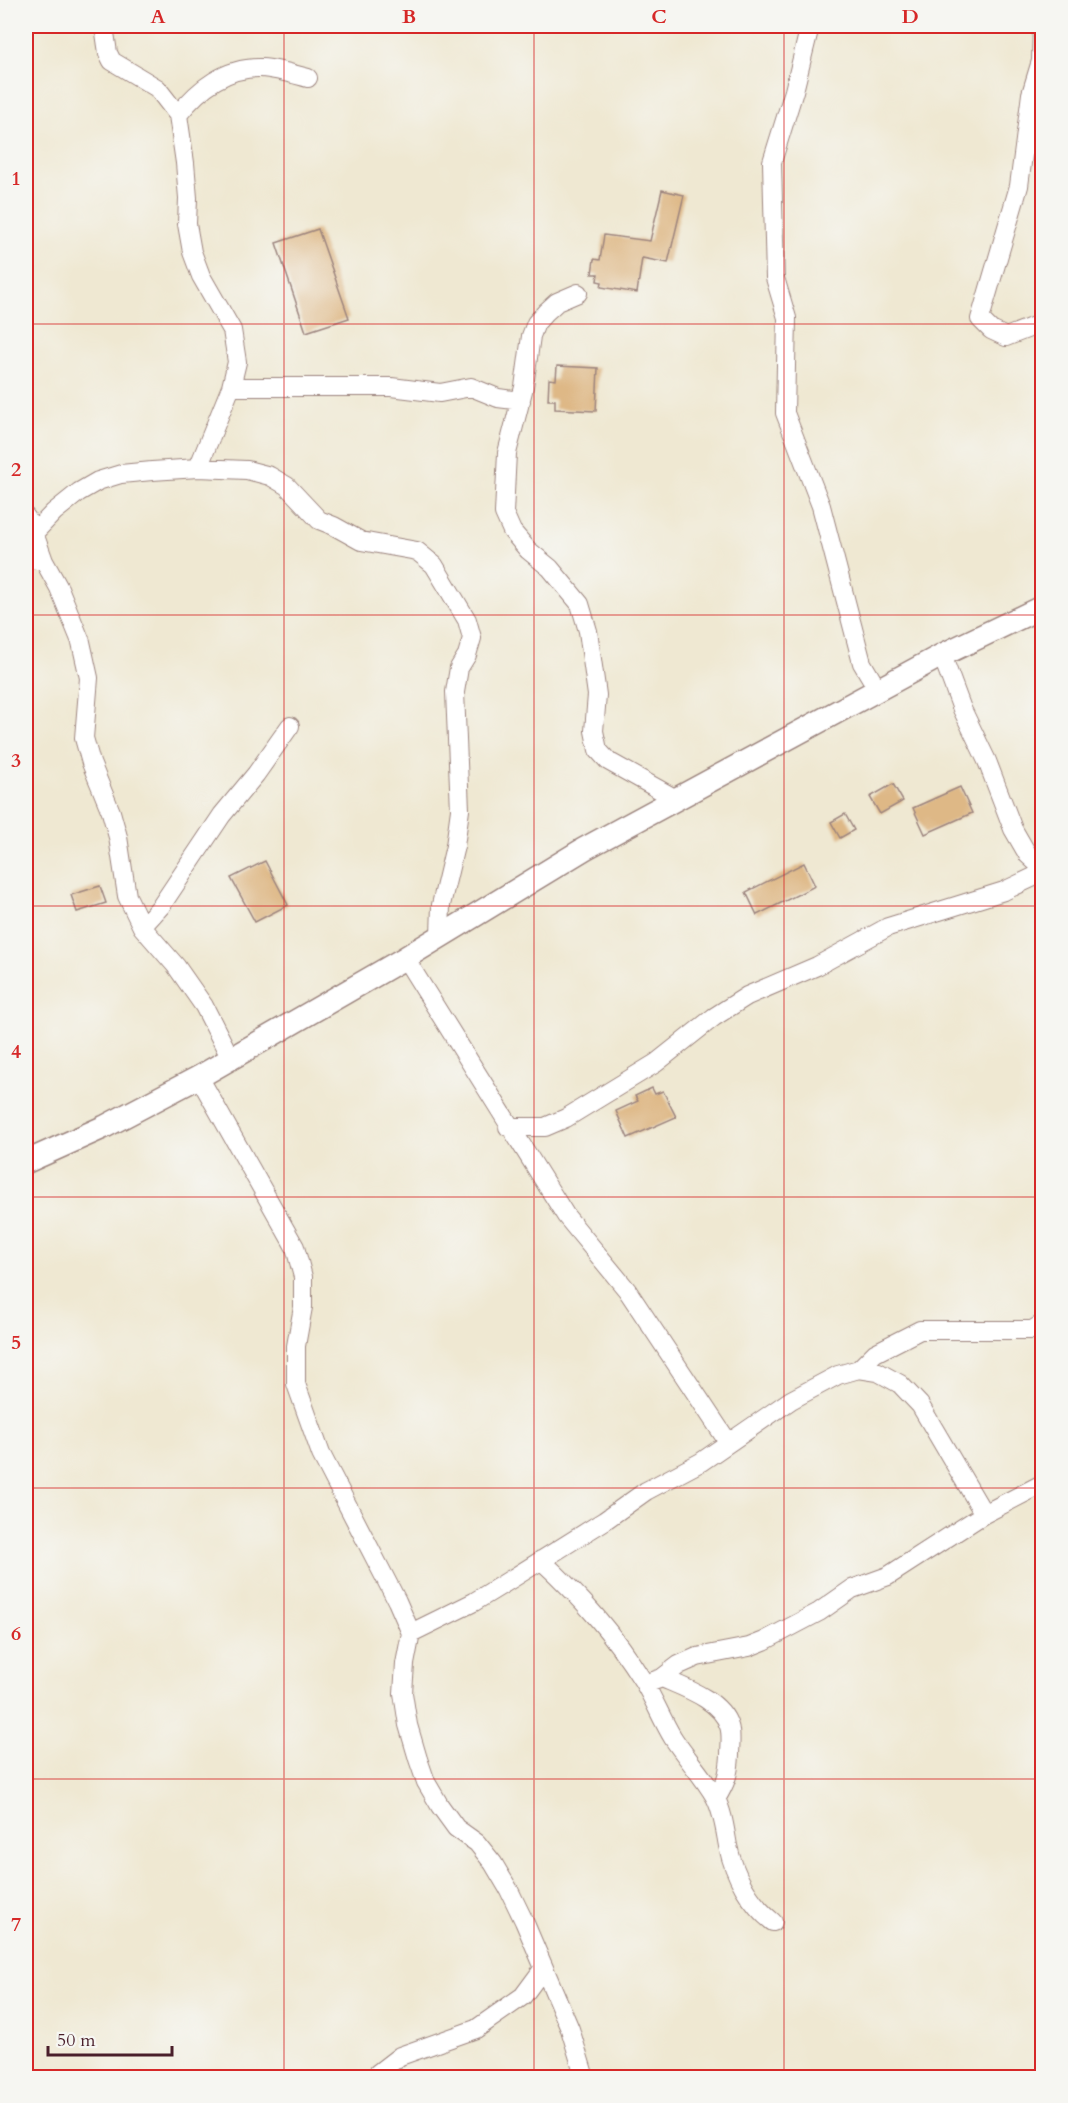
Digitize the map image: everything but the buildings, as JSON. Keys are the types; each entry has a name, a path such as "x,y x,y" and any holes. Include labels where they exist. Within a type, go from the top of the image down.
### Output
{"street":[{"path":"104,26 108,54 112,62 157,88 178,115 188,198 187,224 192,252 201,276 232,330 237,362 231,387 198,468"},
{"path":"810,26 794,91 772,162 775,278 787,318 785,413 821,506 862,663 878,690"},
{"path":"1042,26 1042,61 1031,94 1019,186 980,319 991,330 1006,337 1042,323"},
{"path":"178,115 199,91 232,72 262,68 308,78"},
{"path":"578,292 557,302 536,323 529,346 521,401 507,453 504,513 512,531 528,550 550,567 580,604 588,631 597,695 594,731 598,750 608,761 676,799"},
{"path":"231,387 379,387 440,393 471,387 498,398 521,401"},
{"path":"498,398 515,420"},
{"path":"34,533 54,512 79,492 98,481 121,474 198,468 247,470 270,476 287,486 319,520 361,542 417,551 434,564 467,621 472,638 459,668 455,692 460,810 455,846 441,905 440,936"},
{"path":"26,517 81,642 89,678 84,738 91,764 111,812 118,837 127,896 142,927 204,1006 231,1059"},
{"path":"26,558 44,561"},
{"path":"26,1162 104,1127 199,1077 405,958 585,849 942,654 1042,607"},
{"path":"942,654 962,709 987,761 1013,829 1028,855 1042,868"},
{"path":"142,927 162,906 222,815 256,774 290,726"},
{"path":"508,1126 545,1127 566,1118 656,1063 714,1017 747,996 817,966 888,927 1004,891 1042,873"},
{"path":"405,958 566,1216 627,1290 728,1442"},
{"path":"199,1077 295,1247 303,1277 303,1307 296,1346 296,1384 321,1454 397,1601 411,1633 405,1664 403,1693 408,1725 426,1782 456,1828 477,1843 493,1863 524,1921 570,2029 585,2078"},
{"path":"859,1369 875,1353 920,1330 1032,1330 1042,1324"},
{"path":"411,1633 474,1602 604,1521 646,1491 701,1462 791,1400 838,1375 859,1369 878,1372 900,1384 920,1405 984,1514"},
{"path":"653,1681 697,1657 749,1647 764,1641 819,1612 852,1589 888,1576 984,1514 1042,1484"},
{"path":"541,1560 600,1619 653,1681 660,1716 716,1799 724,1824 728,1848 749,1898 759,1911 773,1922"},
{"path":"653,1681 696,1693 712,1703 729,1726 729,1765 726,1784 716,1799"},
{"path":"374,2078 400,2056 476,2029 523,1996 543,1969"}]}
